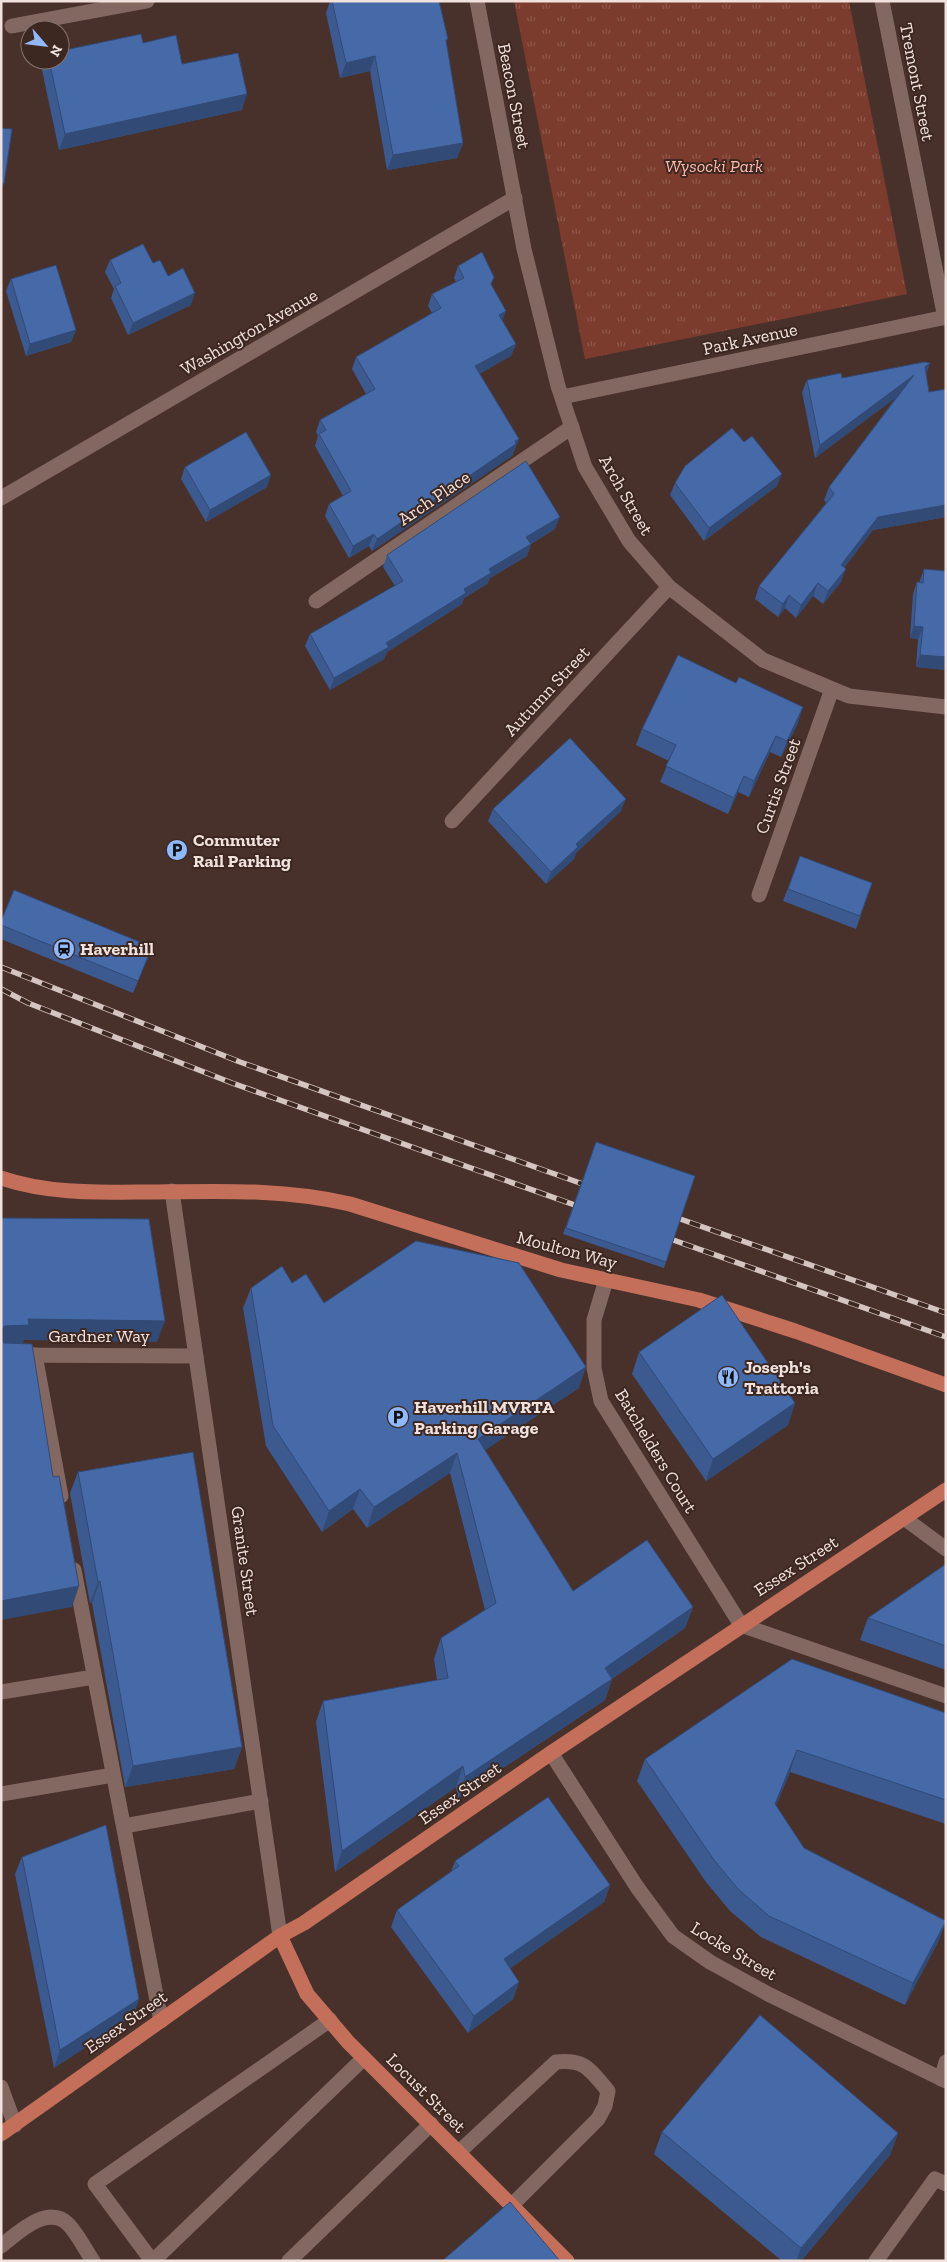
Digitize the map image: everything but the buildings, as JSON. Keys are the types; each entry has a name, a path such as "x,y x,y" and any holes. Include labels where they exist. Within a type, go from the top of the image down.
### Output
{"main road":[{"name":"Moulton Way","path":"1,1178 61,1191 264,1191 321,1197 350,1204 561,1270 699,1300 796,1331 946,1385"},
{"name":"Essex Street","path":"1,2134 280,1936 304,1923 741,1625 946,1490"},
{"name":"Locust Street","path":"280,1936 307,1994 364,2058 567,2261"}],"street":[{"path":"12,26 147,1"},
{"name":"Beacon Street","path":"477,1 515,198"},
{"name":"Tremont Street","path":"882,1 945,318"},
{"name":"Arch Street","path":"515,198 524,249 562,397 572,428 586,467 628,542 669,587 763,660 849,696 946,707"},
{"name":"Washington Avenue","path":"1,498 515,198"},
{"name":"Park Avenue","path":"562,397 945,318"},
{"name":"Arch Place","path":"316,600 572,428"},
{"name":"Autumn Street","path":"452,821 669,587"},
{"name":"Curtis Street","path":"759,896 832,689"},
{"name":"Granite Street","path":"172,1191 280,1936"},
{"name":"Batchelders Court","path":"606,1280 594,1320 594,1368 601,1401 741,1625"},
{"name":"Gardner Way","path":"1,1354 196,1356"},
{"path":"35,1355 63,1511"},
{"path":"904,1518 946,1549"},
{"path":"72,1560 161,2021"},
{"path":"741,1625 946,1696"},
{"path":"1,1692 94,1677"},
{"name":"Locke Street","path":"551,1754 637,1887 673,1936 710,1962 768,1994 943,2080"},
{"path":"1,1794 113,1774"},
{"path":"124,1826 261,1801"},
{"path":"330,2020 96,2184 152,2261 364,2058"},
{"path":"459,2152 556,2062 571,2061 586,2065 608,2091 605,2106 598,2119 512,2205"},
{"path":"943,2080 946,2062"},
{"path":"1,2087 15,2124"},
{"path":"289,2261 431,2124"},
{"path":"876,2261 935,2179 946,2184"},
{"path":"1,2246 37,2220 52,2217 68,2224 93,2261"}],"green space":[{"name":"Wysocki Park","path":"514,1 849,1 907,294 585,359"}],"railway":[{"path":"1,967 240,1062 594,1188"},
{"path":"1,989 28,1003 232,1083 586,1209"},
{"path":"669,1215 946,1313"},
{"path":"662,1236 946,1337"}],"place":[{"name":"Commuter Rail Parking","path":"177,850"},
{"name":"Haverhill","path":"64,949"},
{"name":"Joseph's Trattoria","path":"728,1377"},
{"name":"Haverhill MVRTA Parking Garage","path":"398,1417"}]}
